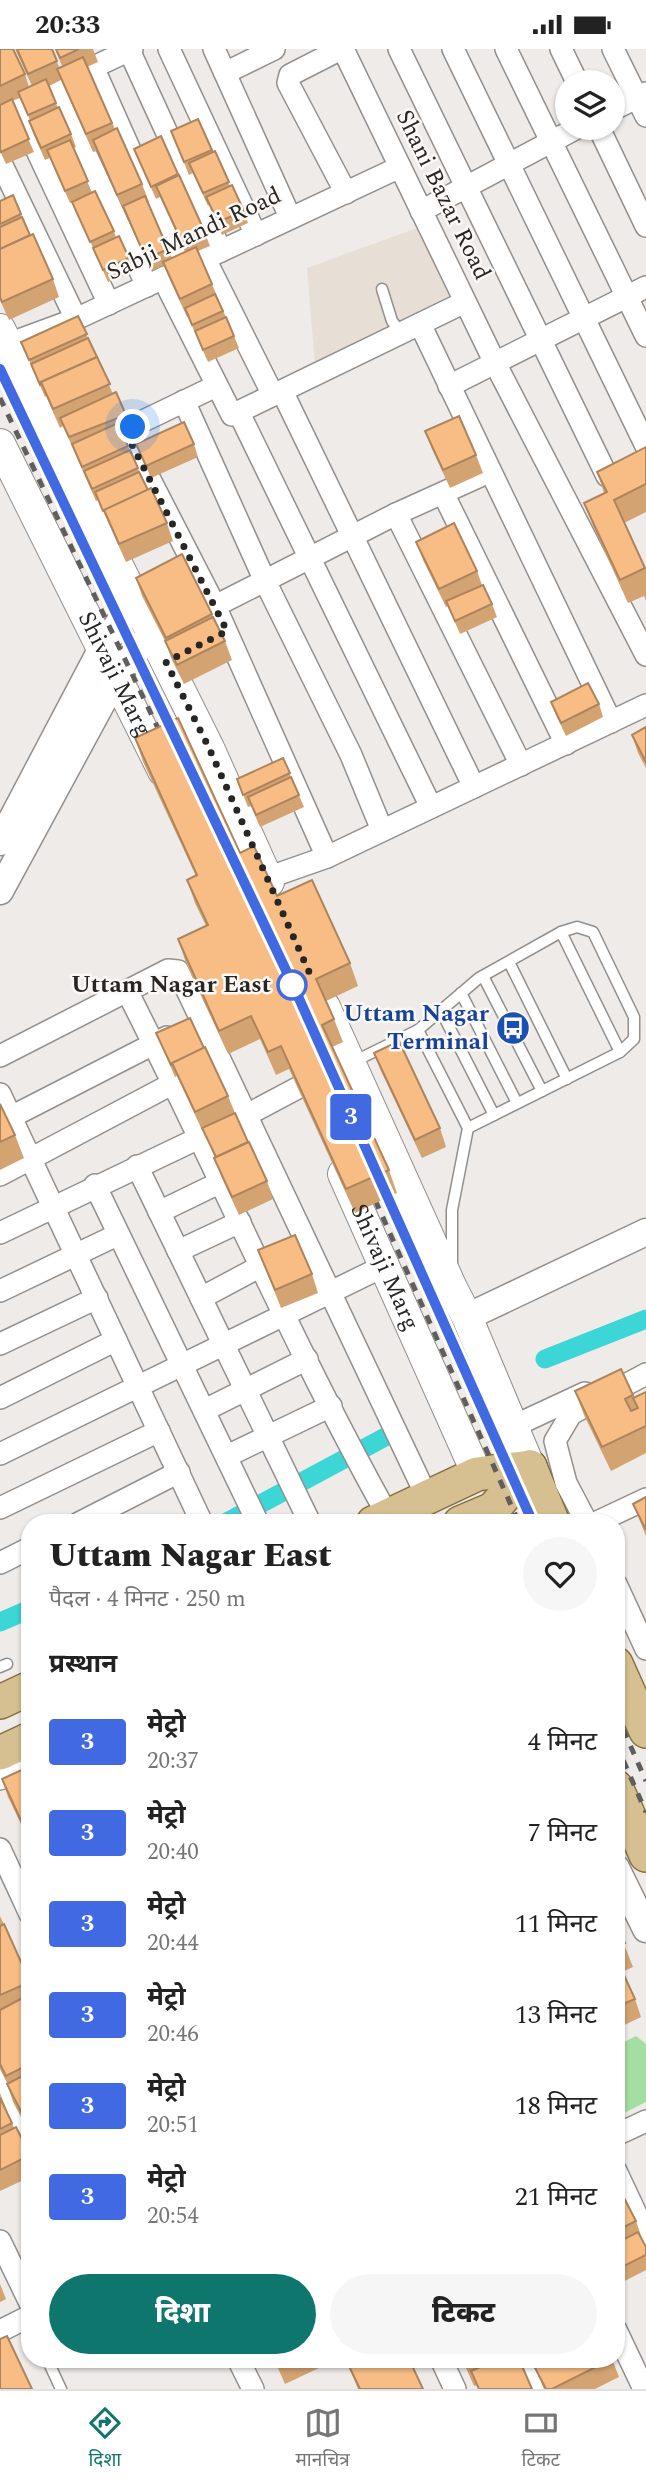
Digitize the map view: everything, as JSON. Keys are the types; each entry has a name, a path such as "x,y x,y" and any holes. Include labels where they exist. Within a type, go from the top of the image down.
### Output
{"main road":[{"name":"Shivaji Marg","path":"4,337 83,446 135,599 152,633 186,651 209,748 281,908"},
{"name":"Shivaji Marg","path":"0,443 177,801"},
{"path":"313,979 467,1317 549,1514"},
{"name":"Shivaji Marg","path":"330,1144 494,1514"},
{"path":"391,1514 477,1474 530,1467"},
{"path":"496,1514 530,1467"},
{"path":"625,1684 646,1731"},
{"path":"0,1702 21,1692"},
{"path":"0,1753 21,1743"},
{"path":"625,1807 646,1855"}],"street":[{"path":"169,49 256,235"},
{"path":"214,49 290,217"},
{"path":"225,73 274,49"},
{"path":"342,49 290,75 288,83 346,193"},
{"name":"Shani Bazar Road","path":"342,49 495,363 646,655"},
{"path":"399,49 607,476"},
{"path":"453,49 646,446"},
{"path":"506,49 550,141 636,292 646,336"},
{"path":"561,49 571,70"},
{"path":"614,49 643,102 625,107"},
{"path":"109,304 8,111 130,50 213,255 278,393 352,535 474,787"},
{"path":"93,67 183,269"},
{"path":"54,86 155,282 230,413 239,413 465,302"},
{"path":"421,211 555,139"},
{"path":"604,140 646,226"},
{"path":"0,161 75,319"},
{"name":"Sabji Mandi Road","path":"4,337 75,319 400,167"},
{"path":"449,386 636,292"},
{"path":"420,324 611,722"},
{"path":"83,446 125,431 216,386"},
{"path":"184,401 265,581 351,755 383,830"},
{"path":"239,413 431,807"},
{"path":"125,431 227,631 327,857"},
{"path":"215,606 352,535 489,472"},
{"path":"443,493 566,744"},
{"path":"396,514 521,765"},
{"path":"0,842 102,648 135,599"},
{"path":"186,651 227,631"},
{"path":"0,891 117,675 152,633"},
{"path":"267,878 327,857 646,705"},
{"path":"0,1056 173,970 181,975 218,1060 427,1497"},
{"path":"128,993 331,1406 378,1514"},
{"path":"11,1117 199,1019"},
{"path":"0,1175 218,1060"},
{"path":"0,1233 350,1063"},
{"path":"0,1094 198,1514"},
{"path":"137,1166 306,1514"},
{"path":"159,1212 221,1182"},
{"path":"95,1185 254,1514"},
{"path":"178,1251 240,1222"},
{"path":"467,1317 646,1232"},
{"path":"0,1291 117,1235"},
{"path":"201,1298 261,1266"},
{"path":"0,1454 384,1266"},
{"path":"0,1344 97,1299"},
{"path":"0,1398 116,1340"},
{"path":"205,1410 307,1359"},
{"path":"514,1426 646,1364"},
{"path":"582,1514 566,1483 555,1441 571,1414 646,1374"},
{"path":"227,1457 331,1406"},
{"path":"0,1508 159,1431"},
{"path":"97,1514 179,1472"},
{"path":"614,1514 646,1499"},
{"path":"0,1563 21,1552"},
{"path":"625,1604 646,1649"},
{"path":"0,1779 21,1769"},
{"path":"0,1849 21,1873"},
{"path":"625,1887 646,1930"},
{"path":"0,2078 21,2122"},
{"path":"625,2131 646,2121"},
{"path":"625,2191 646,2235"},
{"path":"0,2241 21,2294"},
{"path":"0,2332 21,2319"},
{"path":"625,2354 637,2387"},
{"path":"242,2368 253,2389"},
{"path":"445,2368 455,2389"},
{"path":"528,2368 538,2389"}],"lane":[{"path":"382,289 392,321 401,333"},
{"path":"350,1063 418,1030 483,976 561,932 577,927 593,932 634,1017 634,1039 620,1052 468,1128"},
{"path":"561,932 620,1052"},
{"path":"509,962 567,1079"},
{"path":"483,976 542,1091"},
{"path":"461,993 517,1103"},
{"path":"441,1011 494,1115"},
{"path":"418,1030 468,1128 452,1210 452,1288"},
{"path":"51,2368 61,2389"}],"shaded area":[{"path":"417,228 449,296 315,365 307,268"}],"green space":[{"path":"636,2036 646,2044 646,2102 625,2112 625,2042"}],"building":[{"path":"0,49 13,49 25,74 0,86"},
{"path":"17,49 52,49 57,61 28,74"},
{"path":"56,49 79,49 60,58"},
{"path":"83,57 112,123 86,134 57,69"},
{"path":"46,79 56,103 28,115 18,92"},
{"path":"12,99 29,139 1,152 0,105"},
{"path":"59,107 71,134 41,148 29,121"},
{"path":"198,119 212,150 184,162 171,131"},
{"path":"117,128 142,184 117,195 93,140"},
{"path":"161,136 178,174 151,187 134,149"},
{"path":"70,140 88,181 65,191 47,150"},
{"path":"215,151 229,182 203,193 189,163"},
{"path":"179,175 203,228 180,238 156,186"},
{"path":"232,185 244,211 218,222 206,197"},
{"path":"95,191 114,231 90,242 72,202"},
{"path":"13,195 21,214 0,224 0,201"},
{"path":"145,196 168,249 146,259 123,206"},
{"path":"22,217 30,235 0,249 0,227"},
{"path":"33,234 53,279 2,302 0,249"},
{"path":"119,236 129,258 103,270 93,248"},
{"path":"196,247 212,284 180,299 163,262"},
{"path":"215,294 223,311 192,325 185,308"},
{"path":"78,316 87,334 29,360 21,342"},
{"path":"226,317 234,336 203,350 195,331"},
{"path":"88,338 97,357 41,382 40,385 31,364"},
{"path":"97,357 110,384 53,409 41,382"},
{"path":"116,392 126,415 69,437 60,418"},
{"path":"459,416 476,455 443,470 425,431"},
{"path":"184,422 194,444 146,466 136,444"},
{"path":"118,423 128,446 82,467 72,444"},
{"path":"646,447 646,484 614,500 645,568 620,580 584,503 607,492 597,472"},
{"path":"130,450 138,468 92,489 84,471"},
{"path":"139,472 148,490 103,511 95,492"},
{"path":"151,488 167,523 119,544 104,510"},
{"path":"454,523 477,571 439,589 416,542"},
{"path":"182,554 212,614 166,638 136,578"},
{"path":"483,585 492,604 455,621 446,601"},
{"path":"213,617 225,641 177,665 165,641"},
{"path":"588,683 599,704 561,723 551,702"},
{"path":"178,718 240,853 254,846 277,896 312,880 350,963 316,979 334,1019 322,1025 389,1170 346,1189 281,1046 268,1052 251,1016 219,1031 178,939 208,925 187,880 197,875 135,738"},
{"path":"646,727 646,762 632,735"},
{"path":"283,758 290,773 243,795 237,779"},
{"path":"291,777 299,795 256,815 248,797"},
{"path":"190,1018 204,1048 171,1065 156,1033"},
{"path":"399,1041 440,1128 415,1140 374,1053"},
{"path":"205,1047 228,1096 195,1112 172,1063"},
{"path":"0,1104 15,1135 0,1142"},
{"path":"235,1113 248,1142 216,1157 202,1128"},
{"path":"249,1142 267,1181 232,1197 214,1158"},
{"path":"295,1235 312,1274 275,1290 258,1250"},
{"path":"621,1369 633,1395 625,1399 631,1411 638,1408 633,1398 646,1392 646,1426 602,1447 575,1391"},
{"path":"646,1497 646,1530 633,1504"},
{"path":"21,1770 21,1821 2,1779"},
{"path":"4,1924 21,1962 21,1986 0,1995 0,1926"},
{"path":"625,1977 635,1999 625,2003"},
{"path":"21,1999 21,2068 6,2076 0,2064 0,2010"},
{"path":"21,2077 21,2111 7,2084"},
{"path":"0,2098 12,2123 0,2129"},
{"path":"16,2127 21,2137 21,2160 0,2170 0,2135"},
{"path":"625,2200 636,2221 625,2226"},
{"path":"638,2232 646,2247 646,2255 625,2266 625,2238"},
{"path":"7,2336 32,2389 0,2389 0,2339"},
{"path":"350,2368 413,2368 423,2389 360,2389"},
{"path":"478,2368 523,2368 532,2389 479,2389 471,2371"},
{"path":"535,2368 594,2368 552,2389 546,2389"}],"waterway":[{"path":"545,1359 646,1319"},
{"path":"242,1514 387,1436"},
{"path":"0,1622 21,1613"}],"railway":[{"path":"0,369 177,739"},
{"path":"0,398 166,745"},
{"path":"380,1181 529,1514"},
{"path":"368,1184 515,1514"},
{"path":"625,1733 646,1781"},
{"path":"625,1764 646,1812"}],"metro line":[{"name":"3","path":"0,369 293,985 529,1514"}],"place":[{"name":"Uttam Nagar East","path":"292,985"},
{"name":"Uttam Nagar Terminal","path":"513,1028"}],"route":[{"path":"133,427 125,431 227,631 166,662 209,748 310,974 292,985"}]}
